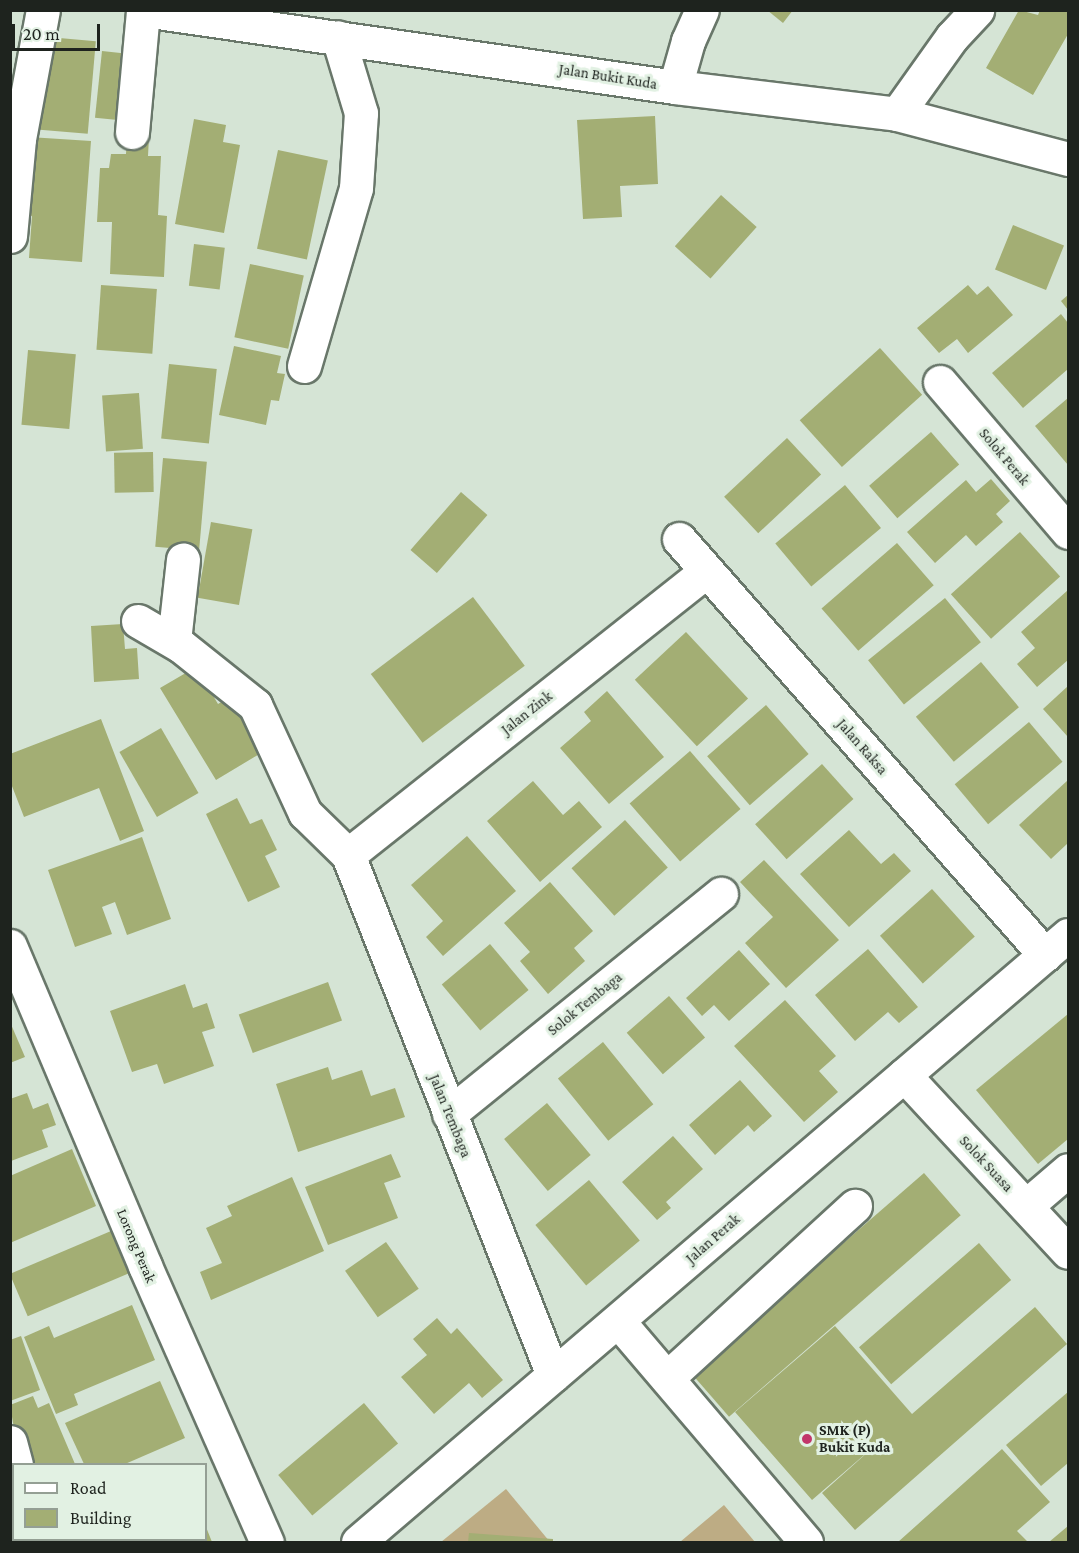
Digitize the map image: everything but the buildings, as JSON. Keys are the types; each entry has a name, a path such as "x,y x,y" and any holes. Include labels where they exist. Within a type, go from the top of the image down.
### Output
{"street":[{"path":"10,236 19,138 43,10"},
{"path":"132,132 144,10"},
{"name":"Jalan Bukit Kuda","path":"144,10 288,20 338,37 675,87 897,114 1068,159"},
{"path":"675,87 688,41 702,10"},
{"path":"897,114 952,37 977,10"},
{"path":"304,366 356,188 361,113 338,37"},
{"name":"Solok Perak","path":"940,382 1068,532"},
{"name":"Jalan Raksa","path":"679,539 706,571 1057,945"},
{"path":"174,641 183,559"},
{"name":"Jalan Zink","path":"348,855 706,571"},
{"path":"138,621 174,641 255,705 305,813 348,855"},
{"name":"Jalan Tembaga","path":"348,855 553,1375"},
{"name":"Solok Tembaga","path":"449,1114 722,894"},
{"name":"Jalan Perak","path":"358,1542 1057,945"},
{"name":"Lorong Perak","path":"10,946 144,1266 267,1542"},
{"name":"Solok Suasa","path":"904,1075 1068,1252"},
{"path":"1026,1206 1068,1170"},
{"path":"667,1378 855,1206"},
{"path":"618,1321 806,1542"},
{"path":"10,1442 16,1463"}],"shaded area":[{"path":"506,1489 550,1542 441,1542"},
{"path":"724,1505 755,1542 680,1542"}],"place":[{"name":"SMK (P) Bukit Kuda","path":"807,1439"}]}
